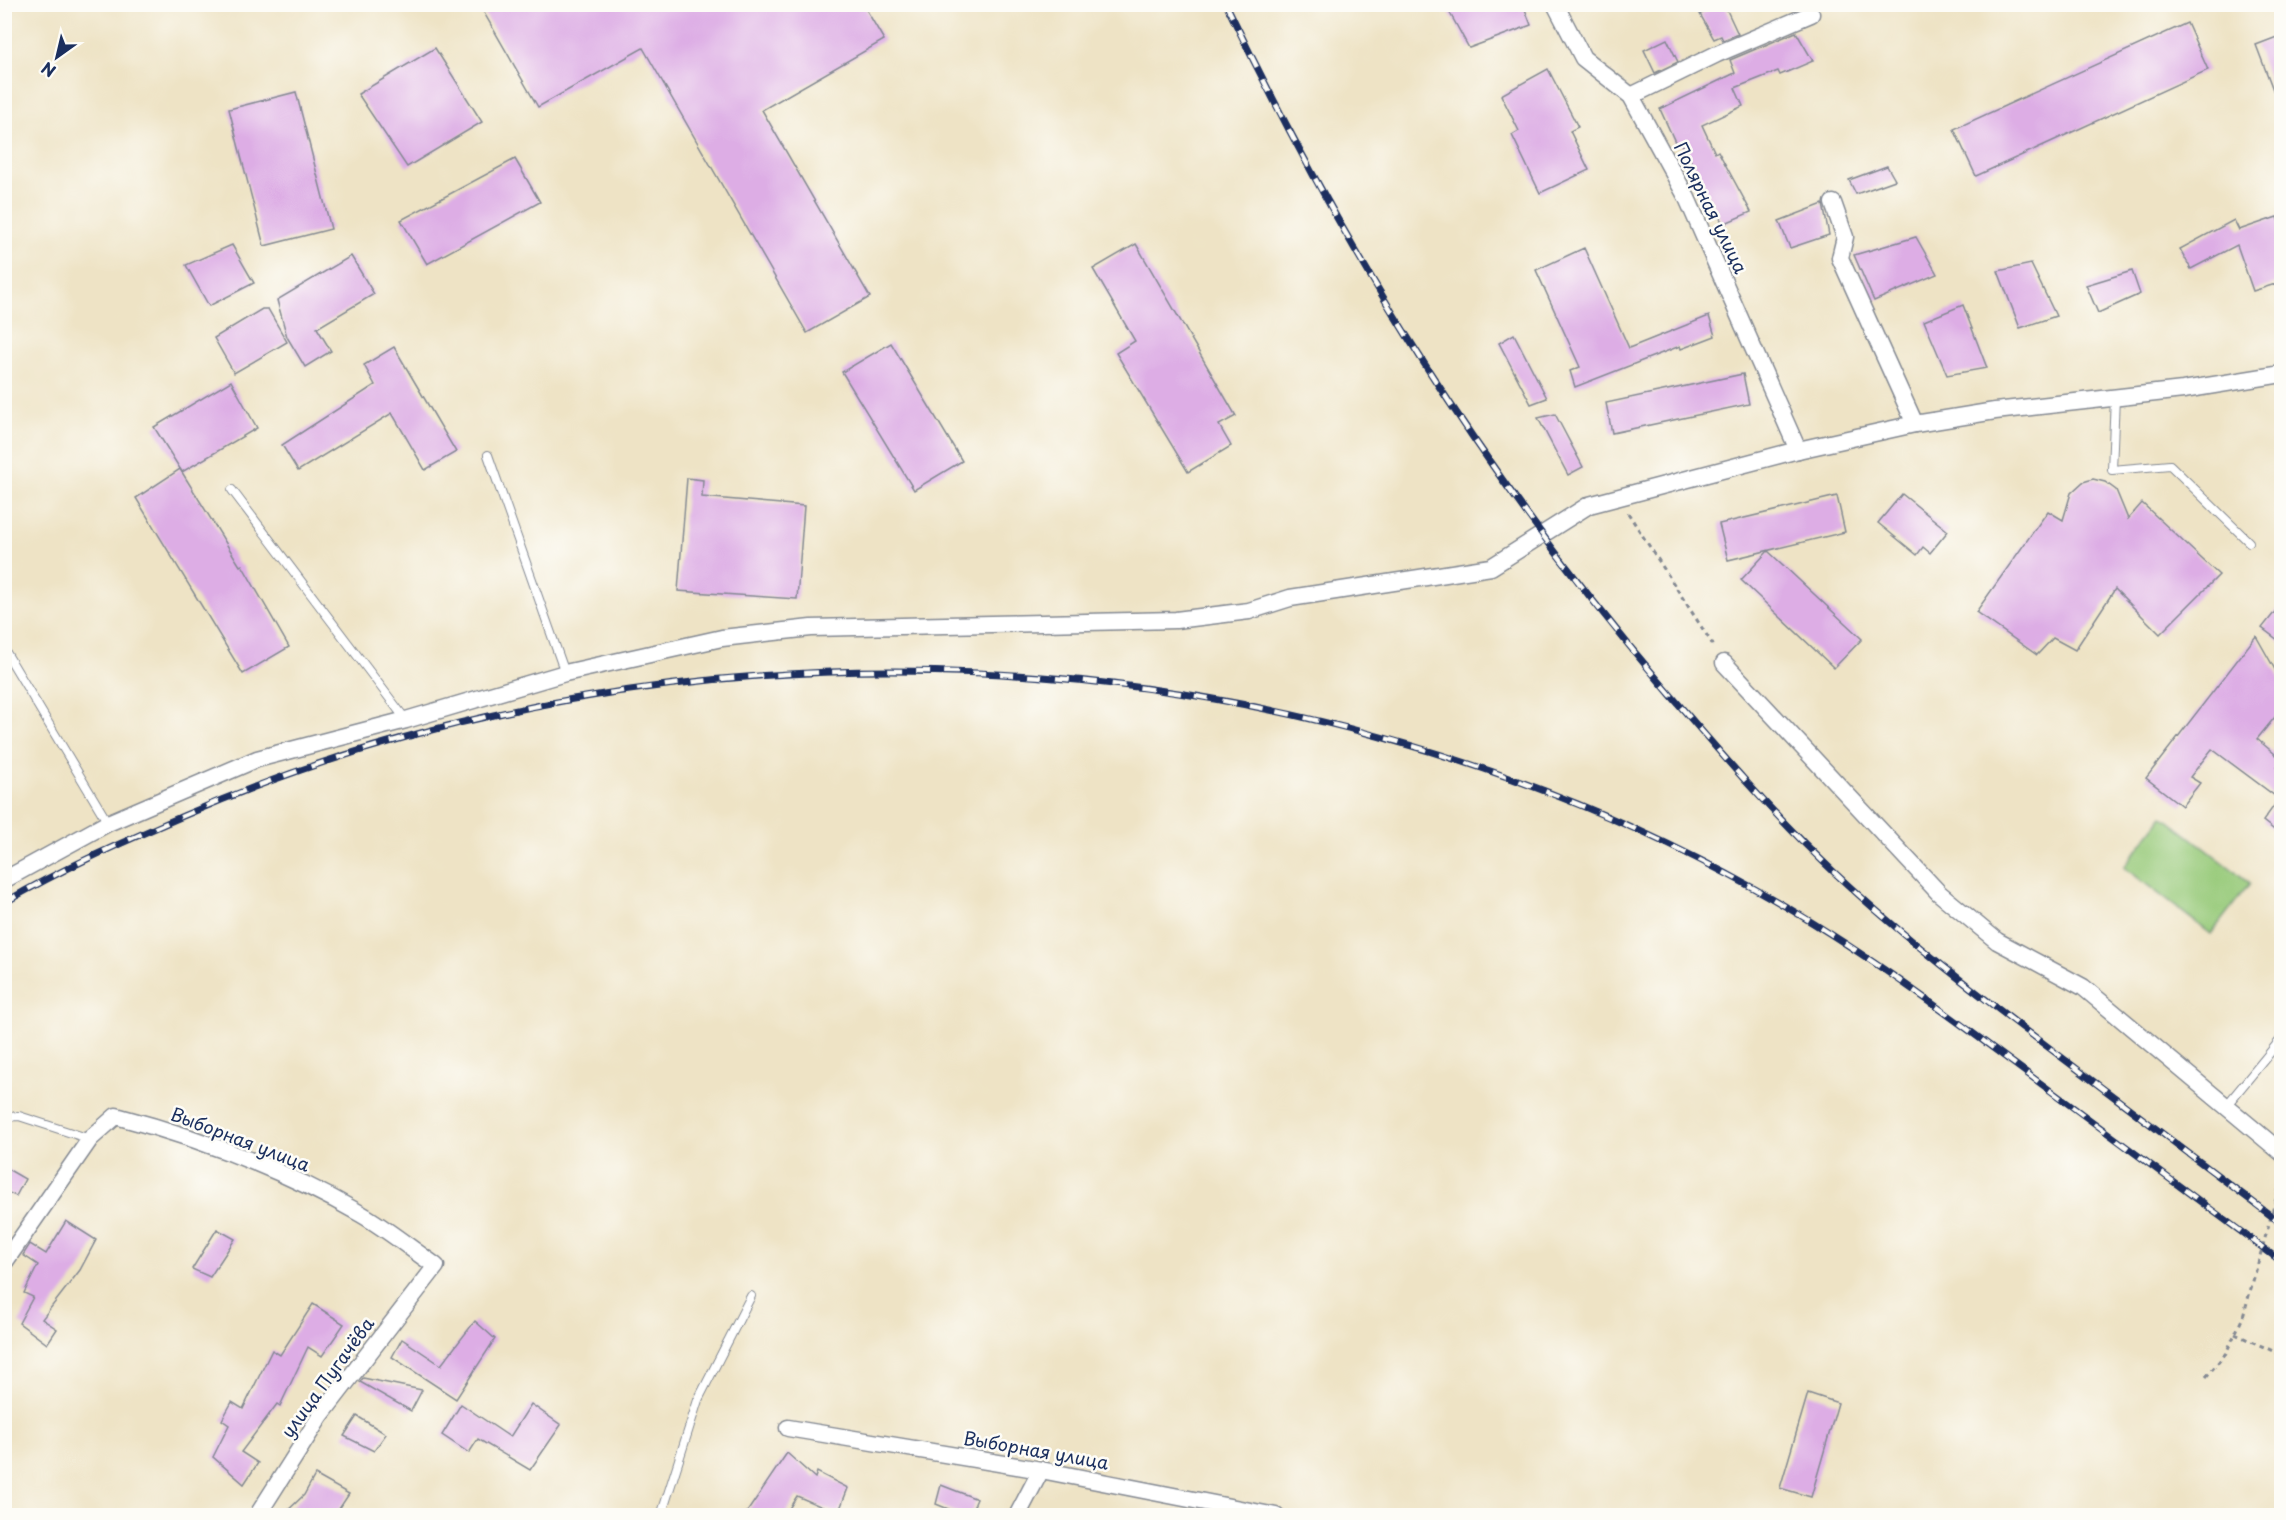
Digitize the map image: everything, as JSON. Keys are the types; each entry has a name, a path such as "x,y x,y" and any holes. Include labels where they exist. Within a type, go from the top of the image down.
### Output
{"street":[{"name":"Полярная улица","path":"1555,4 1583,58 1631,96 1687,198 1798,450"},
{"path":"1631,96 1717,54 1811,14"},
{"path":"1833,203 1845,237 1840,258 1915,424"},
{"path":"4,880 108,823 257,759 406,720 565,673 722,638 811,628 1176,620 1249,611 1290,598 1491,567 1589,505 1798,450 1915,424 2282,374"},
{"path":"1724,663 1939,893 1997,941 2083,987 2282,1153"},
{"name":"Выборная улица","path":"90,1139 116,1116 148,1124 272,1170 362,1215 436,1266"},
{"path":"4,1263 90,1139"},
{"name":"улица Пугачёва","path":"257,1515 321,1415 436,1266"},
{"name":"Выборная улица","path":"788,1428 1041,1470 1276,1515"},
{"path":"1017,1515 1041,1470"}],"lane":[{"path":"2115,397 2112,470 2170,465 2249,542"},
{"path":"488,455 565,673"},
{"path":"232,490 406,720"},
{"path":"4,650 108,823"},
{"path":"2226,1106 2282,1038"},
{"path":"4,1117 19,1116 90,1139"},
{"path":"661,1515 698,1400 751,1296"}],"path":[{"path":"1619,498 1724,663"},
{"path":"2276,581 2282,574"},
{"path":"2206,1377 2226,1353 2243,1317 2282,1177"},
{"path":"2235,1334 2282,1355"}],"green space":[{"path":"2163,816 2250,883 2211,934 2124,867"}],"building":[{"path":"479,4 863,4 884,40 762,110 870,297 807,333 643,48 538,107"},
{"path":"1445,4 1523,4 1531,25 1469,48"},
{"path":"1724,4 1738,34 1723,40 1721,36 1714,39 1700,14"},
{"path":"2187,23 2208,70 1976,176 1954,129"},
{"path":"1796,32 1813,61 1780,75 1778,71 1735,88 1743,106 1702,125 1715,153 1718,151 1751,212 1723,224 1681,142 1676,144 1660,109 1735,73 1730,60"},
{"path":"2282,35 2282,108 2280,108 2256,45"},
{"path":"1667,39 1678,62 1655,73 1644,50"},
{"path":"435,48 482,122 407,167 358,94"},
{"path":"1548,69 1578,127 1570,131 1589,170 1540,193 1512,135 1519,131 1501,95"},
{"path":"296,92 331,229 264,246 229,109"},
{"path":"515,159 540,202 427,264 401,220"},
{"path":"1887,166 1895,180 1856,194 1849,180"},
{"path":"1823,204 1829,235 1790,248 1779,221"},
{"path":"2277,217 2282,230 2282,282 2253,291 2237,245 2191,269 2180,249 2234,220 2239,230"},
{"path":"1916,237 1937,274 1874,301 1854,255"},
{"path":"1136,244 1236,416 1219,425 1231,446 1188,472 1116,353 1135,341 1093,269"},
{"path":"232,245 254,283 209,306 186,265"},
{"path":"1584,248 1629,348 1709,316 1715,336 1681,349 1680,346 1575,387 1570,371 1580,367 1536,270"},
{"path":"351,256 374,294 317,328 331,351 305,367 287,337 277,300"},
{"path":"2031,264 2056,316 2020,328 1998,271"},
{"path":"2132,271 2140,294 2098,313 2086,285"},
{"path":"1963,305 1987,368 1947,375 1924,321"},
{"path":"262,309 268,309 287,342 234,373 214,338"},
{"path":"1514,334 1547,398 1531,404 1499,343"},
{"path":"891,343 962,461 914,490 842,372"},
{"path":"394,347 456,452 425,470 392,413 298,471 282,445 375,385 364,365"},
{"path":"1743,374 1749,404 1612,433 1606,403"},
{"path":"231,381 257,428 182,472 154,427"},
{"path":"1555,414 1583,467 1568,475 1538,418"},
{"path":"180,469 240,566 242,565 289,647 243,674 136,498"},
{"path":"687,478 703,480 702,497 804,506 797,599 678,591"},
{"path":"2093,479 2105,482 2116,490 2128,519 2142,503 2219,575 2160,634 2115,589 2075,650 2053,638 2037,655 1976,612 2048,511 2063,520 2071,493 2083,482"},
{"path":"1902,494 1948,531 1930,553 1923,547 1917,555 1878,523"},
{"path":"1837,496 1845,532 1728,560 1719,524"},
{"path":"1768,551 1862,639 1834,668 1741,580"},
{"path":"2282,603 2282,643 2262,628"},
{"path":"2256,636 2282,682 2282,722 2275,717 2257,739 2281,759 2277,767 2282,771 2282,836 2263,821 2279,799 2212,749 2190,777 2200,783 2182,806 2146,778"},
{"path":"4,1167 25,1179 16,1196 4,1191"},
{"path":"66,1221 96,1240 80,1270 42,1319 57,1329 47,1344 19,1323 33,1297 24,1293 38,1265 23,1255 30,1244 46,1254"},
{"path":"217,1229 235,1239 210,1277 192,1269"},
{"path":"313,1304 344,1324 322,1356 308,1347 280,1406 277,1404 241,1452 258,1463 244,1484 213,1457 229,1425 222,1420 232,1402 243,1409 272,1350 280,1355"},
{"path":"475,1321 495,1339 456,1399 392,1357 402,1339 441,1365"},
{"path":"363,1378 422,1390 411,1411 360,1382"},
{"path":"1808,1393 1838,1403 1811,1497 1780,1488"},
{"path":"461,1404 510,1437 531,1404 561,1425 530,1470 478,1439 469,1453 442,1435"},
{"path":"357,1416 386,1434 374,1451 344,1436"},
{"path":"787,1453 815,1478 817,1472 848,1488 838,1514 797,1496 785,1515 745,1515"},
{"path":"315,1475 349,1494 335,1515 283,1515 304,1495"},
{"path":"941,1485 977,1499 970,1515 963,1515 936,1504"}],"railway":[{"path":"4,11 8,4"},
{"path":"1226,4 1272,98 1321,188 1424,364 1480,448 1602,613 1709,740 1792,831 1888,921 1997,1008 2282,1224"},
{"path":"4,903 70,867 183,816 374,746 572,699 774,675 977,673 1180,693 1379,736 1571,801 1755,889 1827,932 1896,978 2282,1262"}]}
